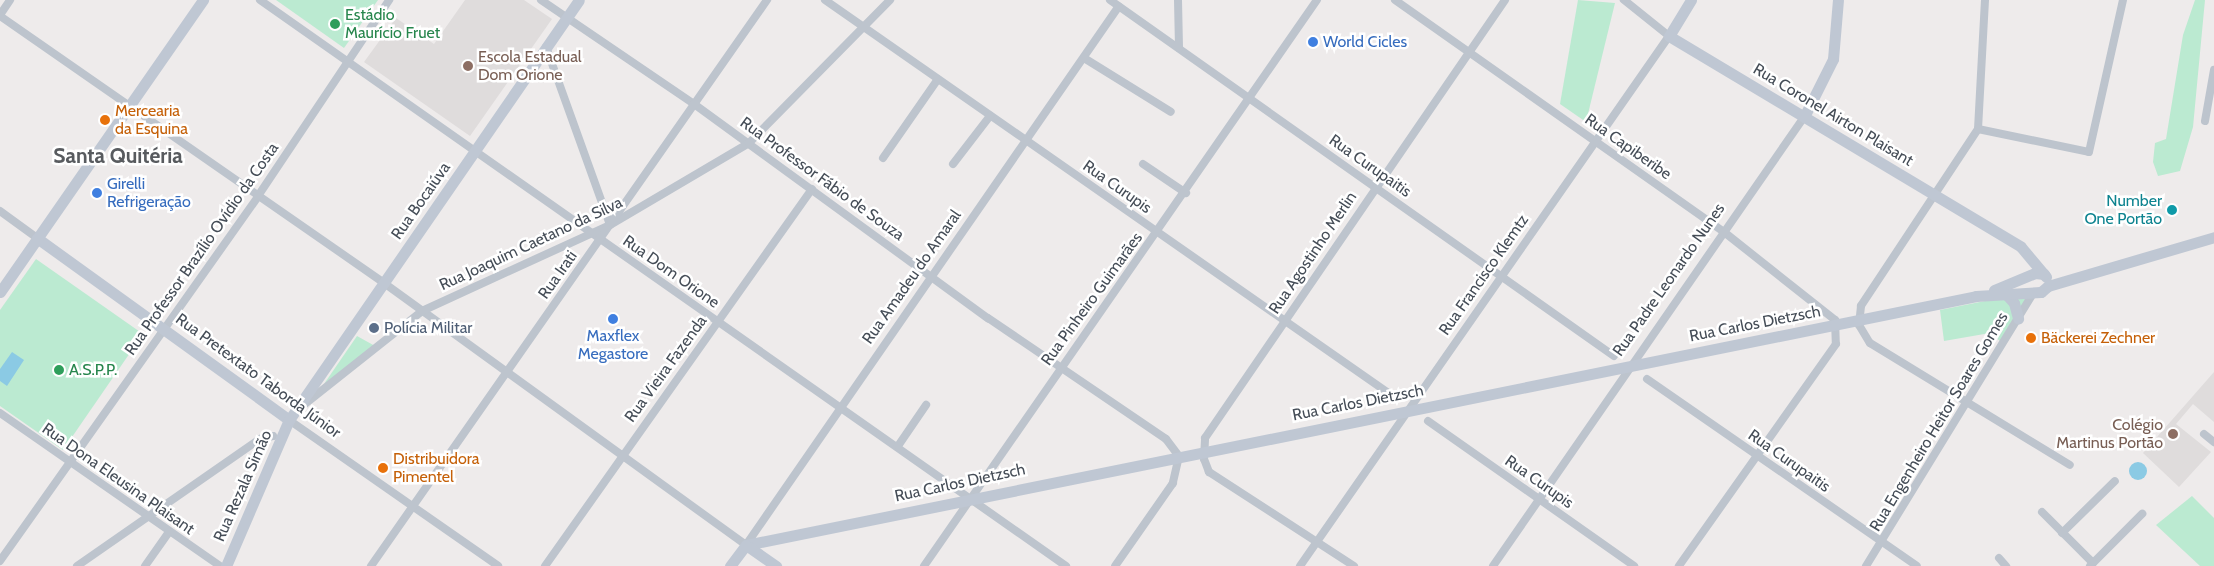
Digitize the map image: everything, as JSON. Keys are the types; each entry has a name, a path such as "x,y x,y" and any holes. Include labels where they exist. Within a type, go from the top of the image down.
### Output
{"street":[{"path":"10,0 0,15 384,283 776,566"},
{"path":"0,292 203,0"},
{"name":"Rua Dom Orione","path":"260,0 840,408 898,446 1066,566"},
{"name":"Rua Professor Brazílio Ovídio da Costa","path":"0,561 258,196 346,60 389,0"},
{"name":"Rua Professor Fábio de Souza","path":"541,0 694,104 932,277 1059,367 1166,439 1179,456"},
{"name":"Rua Bocaiúva","path":"292,417 579,0"},
{"name":"Rua Irati","path":"371,566 767,0"},
{"name":"Rua Curupis","path":"825,0 1394,398"},
{"name":"Rua Joaquim Caetano da Silva","path":"292,417 422,311 610,225 749,143 866,29 890,0"},
{"name":"Rua Curupaitis","path":"1110,0 1614,356"},
{"path":"1178,0 1179,48"},
{"name":"Rua Pinheiro Guimarães","path":"924,566 1059,367 1158,233 1317,0"},
{"name":"Rua Capiberibe","path":"1395,0 1724,232 1829,313 1837,324"},
{"name":"Rua Agostinho Merlin","path":"1203,451 1210,425 1284,320 1467,51 1505,0"},
{"name":"Rua Coronel Airton Plaisant","path":"1624,0 1669,36 1935,195 2028,254 2046,279"},
{"name":"Rua Francisco Klemtz","path":"1300,566 1597,141 1692,0"},
{"name":"Rua Padre Leonardo Nunes","path":"1493,566 1629,366 1804,117 1833,59 1838,0"},
{"path":"1985,0 1978,129 1861,306 1858,320 1870,343 2070,465"},
{"path":"1978,129 2089,152 2123,0"},
{"name":"Rua Amadeu do Amaral","path":"730,566 1027,142 1119,6"},
{"path":"546,48 610,225"},
{"path":"1084,58 1171,112"},
{"path":"2205,121 2214,70"},
{"path":"883,158 938,79"},
{"path":"953,164 990,116"},
{"path":"1143,164 1186,193"},
{"name":"Rua Vieira Fazenda","path":"545,566 812,189"},
{"name":"Rua Pretextato Taborda Júnior","path":"0,211 164,329 292,417 498,566"},
{"name":"Rua Carlos Dietzsch","path":"1976,296 2030,277 2046,279 2098,271 2214,237"},
{"path":"2028,254 2033,291"},
{"name":"Rua Carlos Dietzsch","path":"746,545 969,498 1976,296 2033,291 2046,279"},
{"name":"Rua Engenheiro Heitor Soares Gomes","path":"1866,566 2033,291"},
{"path":"2005,293 2016,306 2018,318"},
{"path":"1679,566 1836,344 1837,324"},
{"name":"Rua Curupaitis","path":"1647,378 1917,566"},
{"path":"898,446 926,405"},
{"name":"Rua Dona Eleusina Plaisant","path":"0,413 145,516 220,566"},
{"name":"Rua Rezala Simão","path":"226,566 292,417"},
{"name":"Rua Curupis","path":"1428,421 1634,566"},
{"path":"2204,434 2214,442"},
{"path":"77,566 145,516 267,436"},
{"path":"1203,451 1209,472 1354,566"},
{"path":"1115,566 1173,483 1179,456"},
{"path":"2062,533 2115,481"},
{"path":"2042,512 2091,565 2142,514"},
{"path":"146,566 169,532"},
{"path":"1999,558 2006,566"}],"shaded area":[{"name":"Escola Estadual Dom Orione","path":"465,0 524,0 552,19 470,136 364,62 396,18 434,44"},
{"name":"Colégio Martinus Portão","path":"2214,372 2214,422 2193,404 2176,424 2211,452 2179,487 2143,453"}],"green space":[{"name":"Estádio Maurício Fruet","path":"276,0 378,0 344,48"},
{"path":"1578,0 1615,3 1586,122 1560,104"},
{"path":"2195,0 2205,0 2193,127 2180,171 2158,176 2153,162 2155,143 2166,139 2183,35"},
{"name":"A.S.P.P.","path":"36,259 143,334 63,450 0,406 0,310"},
{"path":"2030,292 2000,341 1990,333 1944,341 1940,310"},
{"path":"357,336 375,346 324,384"},
{"path":"2192,496 2214,518 2214,566 2200,566 2156,525"}],"water":[{"path":"12,352 24,360 7,386 0,381 0,369"},
{"path":"2138,462 2144,465 2147,471 2144,477 2138,480 2132,477 2129,471 2132,465"}],"place":[{"name":"Estádio Maurício Fruet","path":"335,24"},
{"name":"World Cicles","path":"1313,42"},
{"name":"Escola Estadual Dom Orione","path":"468,66"},
{"name":"Mercearia da Esquina","path":"105,120"},
{"name":"Girelli Refrigeração","path":"97,193"},
{"name":"Number One Portão","path":"2172,210"},
{"name":"Maxflex Megastore","path":"613,319"},
{"name":"Polícia Militar","path":"374,328"},
{"name":"Bäckerei Zechner","path":"2031,338"},
{"name":"A.S.P.P.","path":"59,370"},
{"name":"Colégio Martinus Portão","path":"2173,434"},
{"name":"Distribuidora Pimentel","path":"383,468"}],"district":[{"name":"Santa Quitéria","path":"118,156"}]}
